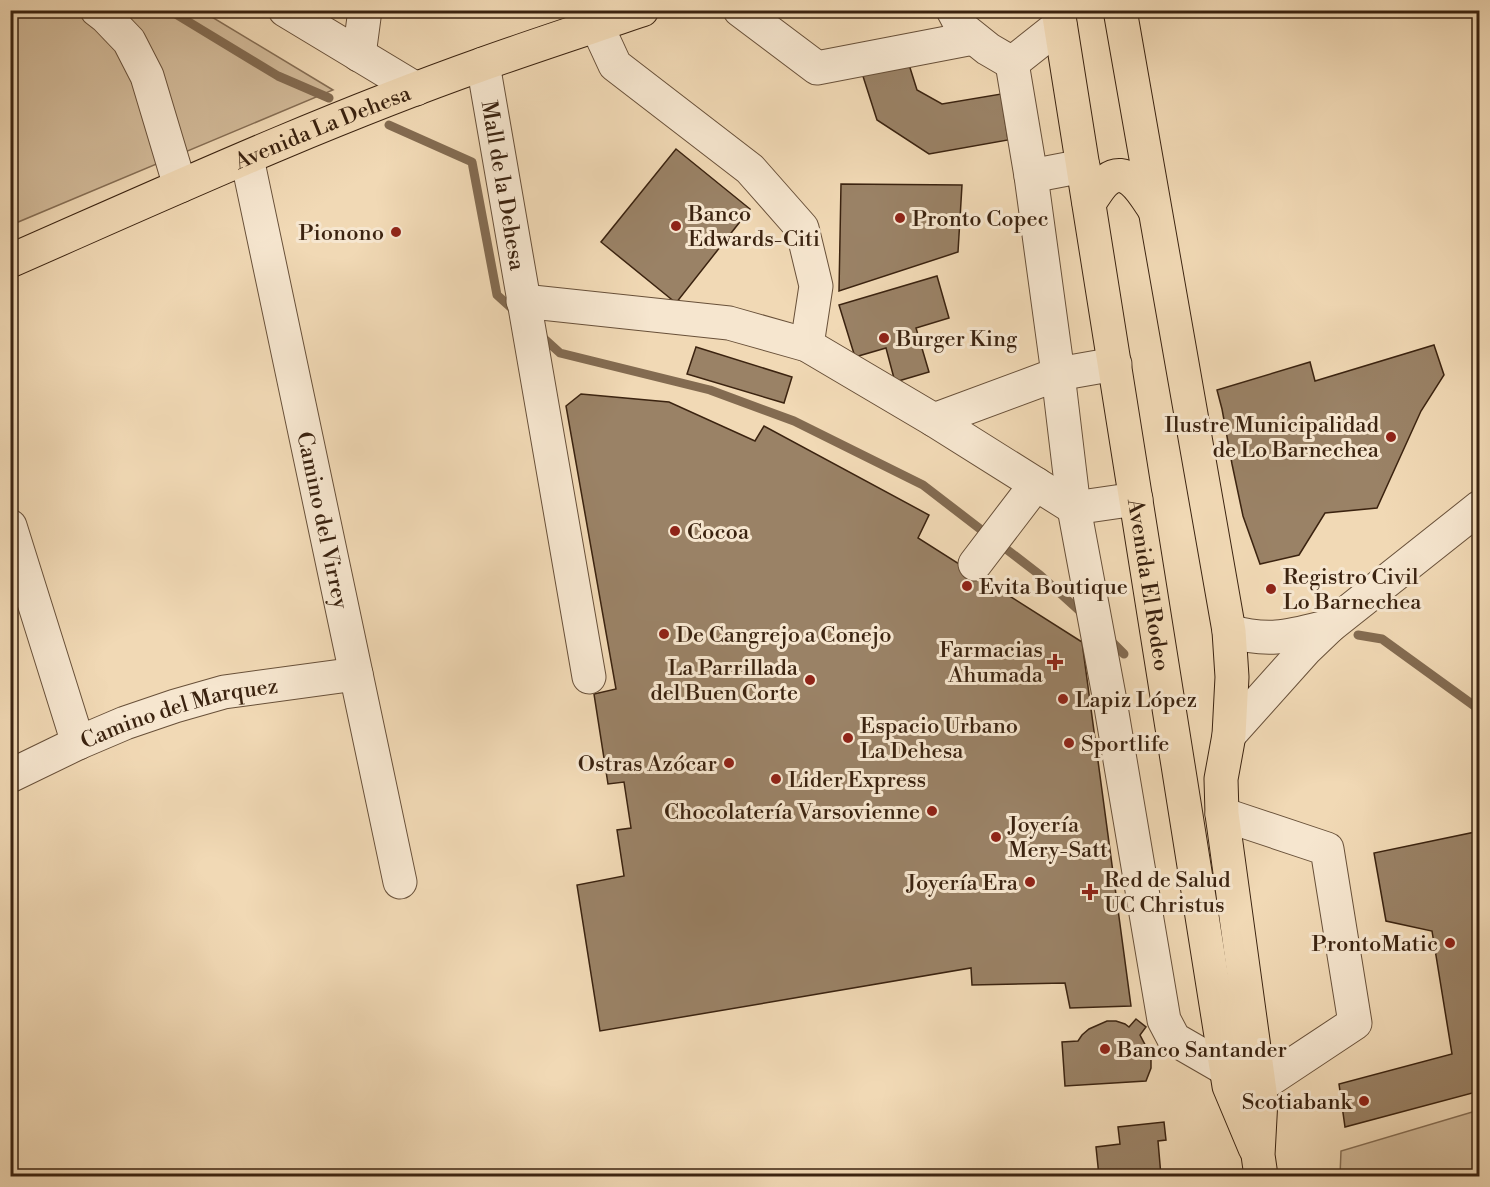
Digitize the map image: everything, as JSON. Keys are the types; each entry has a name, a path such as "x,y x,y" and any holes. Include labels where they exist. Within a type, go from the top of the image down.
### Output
{"main road":[{"name":"Avenida La Dehesa","path":"10,261 354,113 483,64 642,10"},
{"name":"Avenida El Rodeo","path":"1120,10 1229,632 1232,677 1229,735 1221,779 1222,814 1262,1099 1259,1166"},
{"name":"Avenida El Rodeo","path":"1059,18 1226,1069 1229,1086 1259,1166"},
{"path":"1089,203 1106,180 1116,175 1125,176 1142,191 1155,210"}],"street":[{"path":"97,10 129,41 147,76 180,186"},
{"path":"285,10 416,90"},
{"path":"359,55 364,10"},
{"path":"740,10 818,68 974,38"},
{"path":"953,10 963,29 988,49 1012,63"},
{"path":"1012,63 1059,18"},
{"path":"597,26 615,65 750,169 802,228 816,286 807,345"},
{"path":"1012,63 1058,374 1074,508 1164,1020 1174,1039 1226,1069"},
{"name":"Mall de la Dehesa","path":"483,64 589,677"},
{"name":"Camino del Virrey","path":"247,158 400,882"},
{"path":"1030,176 1083,166"},
{"path":"524,304 729,323 807,345 934,420 1074,508 1136,499"},
{"path":"934,420 1058,374 1114,364"},
{"path":"987,548 1036,484"},
{"path":"1229,735 1306,649 1330,626 1479,507"},
{"path":"10,526 78,743"},
{"path":"1229,632 1248,637 1284,637 1330,626"},
{"name":"Camino del Marquez","path":"10,776 125,723 175,706 224,692 356,674"},
{"path":"1222,814 1327,849 1355,1023 1260,1086"}],"shaded area":[{"path":"11,11 202,11 333,90 11,225"},
{"path":"1479,1110 1479,1176 1340,1176 1341,1151"}],"building":[{"path":"906,55 917,90 942,104 1001,94 1008,140 929,154 877,120 861,70"},
{"name":"Banco Edwards-Citi","path":"676,149 750,209 676,303 601,242"},
{"name":"Pronto Copec","path":"841,184 962,185 958,252 839,291"},
{"name":"Burger King","path":"937,276 949,318 916,328 929,372 895,382 886,348 855,357 839,305"},
{"path":"1434,345 1444,375 1421,411 1377,508 1325,513 1299,555 1260,564 1243,516 1217,390 1310,362 1315,381"},
{"path":"696,347 792,377 784,403 687,374"},
{"name":"Espacio Urbano La Dehesa","path":"581,394 669,402 755,441 764,426 929,515 918,538 1082,642 1131,1006 1070,1008 1065,983 972,985 971,968 600,1031 577,885 624,876 617,830 631,828 624,782 608,784 594,694 616,689 566,406"},
{"path":"1480,831 1480,1091 1345,1127 1339,1084 1452,1054 1432,931 1386,921 1374,853"},
{"name":"Banco Santander","path":"1136,1019 1146,1027 1140,1035 1151,1056 1151,1068 1146,1081 1065,1086 1062,1042 1078,1041 1089,1029 1107,1021 1116,1021 1129,1027"},
{"path":"1164,1122 1166,1140 1158,1141 1161,1176 1099,1176 1096,1147 1120,1144 1118,1127"}],"waterway":[{"path":"169,10 278,76 329,98"},
{"path":"389,125 472,162 497,295 516,312"},
{"path":"539,334 560,353 710,390 794,421 923,485 1040,575 1083,614"},
{"path":"1358,635 1382,639 1480,710"},
{"path":"1108,638 1124,654"}],"place":[{"name":"Pronto Copec","path":"900,218"},
{"name":"Banco Edwards-Citi","path":"676,226"},
{"name":"Pionono","path":"396,232"},
{"name":"Burger King","path":"884,338"},
{"name":"Ilustre Municipalidad de Lo Barnechea","path":"1391,437"},
{"name":"Cocoa","path":"675,531"},
{"name":"Evita Boutique","path":"967,586"},
{"name":"Registro Civil Lo Barnechea","path":"1271,589"},
{"name":"De Cangrejo a Conejo","path":"664,634"},
{"name":"Farmacias Ahumada","path":"1055,662"},
{"name":"La Parrillada del Buen Corte","path":"810,680"},
{"name":"Lapiz López","path":"1063,699"},
{"name":"Espacio Urbano La Dehesa","path":"848,738"},
{"name":"Sportlife","path":"1069,743"},
{"name":"Ostras Azócar","path":"729,763"},
{"name":"Lider Express","path":"776,779"},
{"name":"Chocolatería Varsovienne","path":"932,811"},
{"name":"Joyería Mery-Satt","path":"996,837"},
{"name":"Joyería Era","path":"1030,882"},
{"name":"Red de Salud UC Christus","path":"1090,892"},
{"name":"ProntoMatic","path":"1450,943"},
{"name":"Banco Santander","path":"1105,1049"},
{"name":"Scotiabank","path":"1364,1101"}]}
